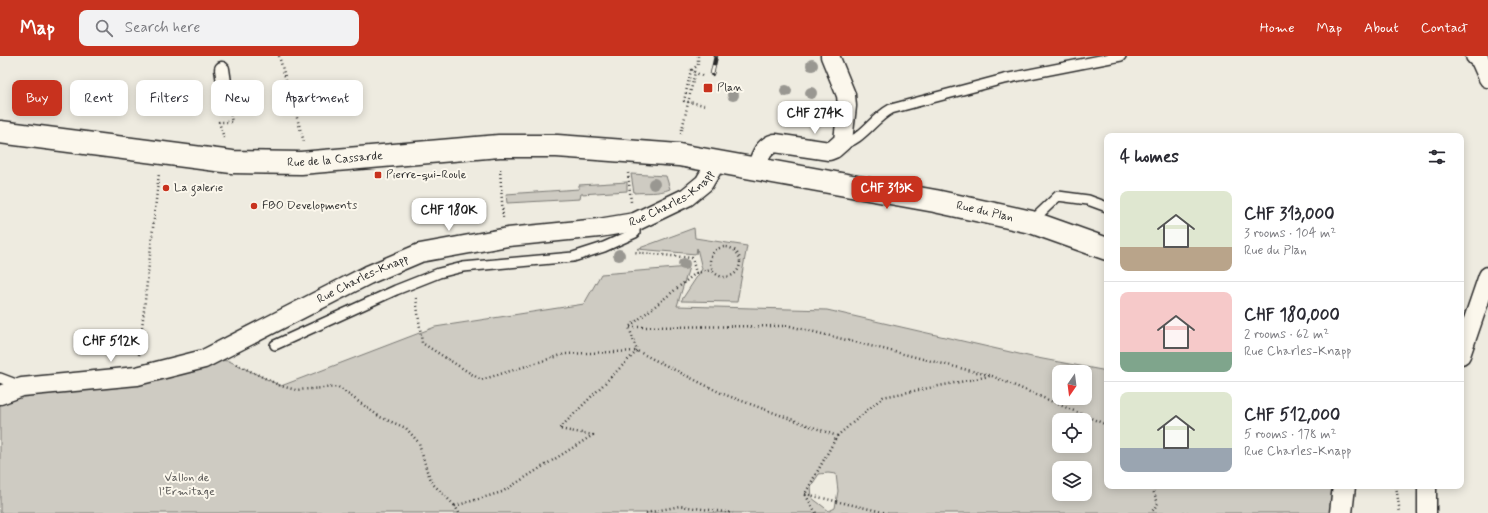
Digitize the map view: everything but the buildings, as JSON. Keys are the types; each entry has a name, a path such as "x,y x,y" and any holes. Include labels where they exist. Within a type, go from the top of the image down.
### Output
{"main road":[{"name":"Rue de la Cassarde","path":"0,132 232,162 301,163 499,146 675,147"},
{"name":"Rue du Plan","path":"675,147 717,161 935,201 1031,222 1104,248"},
{"path":"1340,513 1344,489"}],"street":[{"path":"756,168 766,147 775,143 823,151 834,149 839,146 844,137 847,106 846,95 830,56"},
{"path":"1475,56 1480,60 1488,78"},
{"path":"222,69 224,80"},
{"name":"Rue Charles-Knapp","path":"0,395 22,387 136,376 204,358 368,275 420,253 508,237 599,228 687,197 704,183 717,161"},
{"path":"1464,346 1488,276"},
{"path":"1426,489 1427,513"}],"lane":[{"path":"839,146 856,140 881,115 891,109 1004,79 1121,56"},
{"path":"1031,222 1058,196 1088,200 1104,207"},
{"path":"275,345 414,282 462,267 573,257 604,247 635,233 633,215"},
{"path":"0,378 22,387"}],"path":[{"path":"279,56 306,146"},
{"path":"698,56 698,65 691,70 684,101 704,105"},
{"path":"691,70 702,76"},
{"path":"675,147 695,72"},
{"path":"225,145 219,122 232,122 231,116"},
{"path":"500,169 504,222"},
{"path":"136,376 160,170"},
{"path":"629,174 633,215"},
{"path":"604,247 692,258 696,273"},
{"path":"725,247 735,250 738,254 740,263 737,272 734,275 724,277 715,274 712,270 710,260 715,250 725,247"},
{"path":"629,327 696,273 712,270"},
{"path":"414,282 422,343 481,380 565,354 637,351 723,394 837,436"},
{"path":"629,327 790,326 992,376 1104,424"},
{"path":"629,327 637,351"},
{"path":"455,506 502,492 594,435 559,429 637,351"},
{"path":"204,358 230,361 281,386 296,390 338,387 380,416 406,428 419,443 427,472 434,484 455,506 459,513"},
{"path":"805,494 837,436 883,397 992,376"},
{"path":"1151,513 1158,503 1152,489"},
{"path":"1396,489 1400,513"},
{"path":"805,494 816,513"},
{"path":"805,494 887,513"},
{"path":"646,513 680,506 733,513"}],"green space":[{"path":"631,174 666,176 670,189 657,192 634,193"},
{"path":"627,182 627,191 581,194 580,199 507,203 506,194 579,189 579,185"},
{"path":"694,228 695,238 747,246 737,302 681,301 702,269 697,248 696,254 637,249"},
{"name":"Vallon de l’Ermitage","path":"689,267 677,306 827,310 1032,357 1075,365 1052,365 1052,405 1092,405 1092,368 1104,370 1104,489 1344,489 1340,513 0,513 0,378 22,387 204,359 229,361 281,386 435,327 584,304 601,274","holes":["819,474 836,474 838,491 835,508 829,511 812,498 811,486"]}],"railway":[{"path":"712,74 716,56"}],"place":[{"name":"Plan","path":"708,88"},
{"name":"Pierre-qui-Roule","path":"378,175"},
{"name":"La galerie","path":"166,188"},
{"name":"FBO Developments","path":"254,206"}]}
